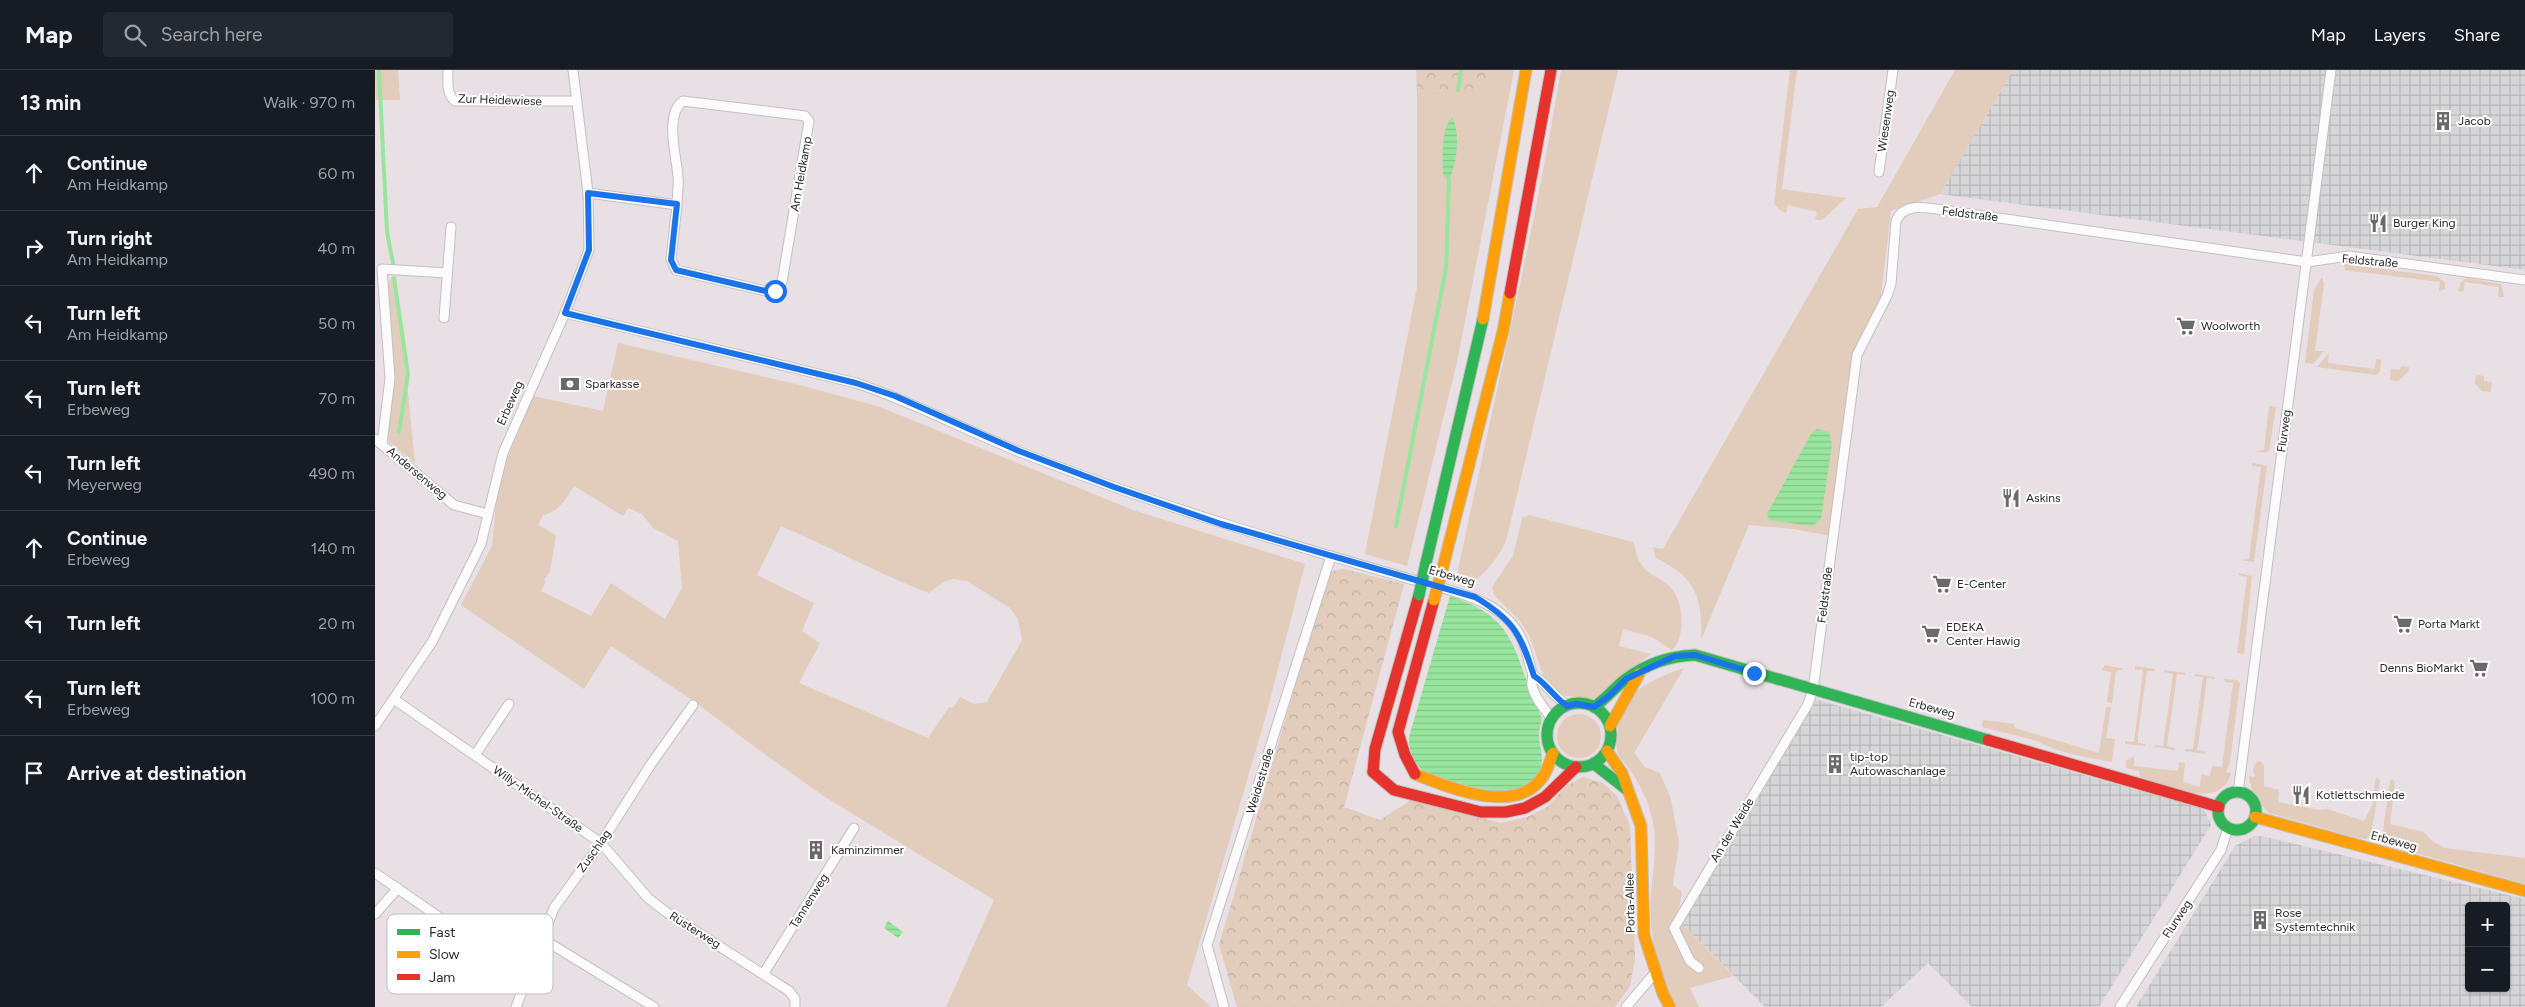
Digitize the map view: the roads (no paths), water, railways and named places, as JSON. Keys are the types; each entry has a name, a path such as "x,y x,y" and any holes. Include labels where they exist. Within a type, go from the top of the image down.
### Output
{"main road":[{"path":"1526,70 1483,320 1419,595 1375,749 1373,772 1394,790 1481,812 1506,812 1525,808 1545,797 1576,767"},
{"path":"1551,70 1503,331 1443,567 1398,732 1405,755 1415,774 1472,794 1502,798 1519,795 1535,787 1549,769 1553,753 1548,736 1552,719 1567,706 1576,704 1594,707 1606,718 1611,734 1607,751 1593,764 1576,767 1567,765 1553,753"},
{"name":"Erbeweg","path":"1594,707 1609,696 1626,679 1639,674 1656,663 1675,656 1695,655 1973,734 2219,807"},
{"path":"1610,726 1639,674"},
{"name":"Porta-Allee","path":"1607,751 1622,772 1641,826 1643,935 1655,973 1670,1007"},
{"name":"Porta-Allee","path":"1593,764 1612,776 1631,794"},
{"path":"2238,793 2251,799 2256,810 2255,817 2244,829 2228,828 2220,819 2219,807 2225,798 2238,793"},
{"name":"Erbeweg","path":"2255,817 2525,892"}],"street":[{"name":"Zur Heidewiese","path":"448,70 449,91 455,101 577,101"},
{"name":"Erbeweg","path":"375,726 395,700 436,635 481,544 503,453 565,313 589,250 588,193 573,70"},
{"name":"Wiesenweg","path":"1879,172 1893,70"},
{"name":"Flurweg","path":"2238,793 2331,70"},
{"name":"Am Heidkamp","path":"683,101 805,116 809,121 782,282 775,291 770,292 676,270 671,260 677,204 678,174 672,138 676,109 683,101"},
{"path":"588,193 677,204"},
{"name":"Feldstraße","path":"1813,690 1857,355 1887,296 1891,284 1896,221 1900,212 1908,207 1950,211 2307,262 2349,256 2525,280"},
{"path":"444,318 451,227"},
{"path":"378,442 390,378 380,297 382,268 447,272"},
{"name":"Erbeweg","path":"565,313 856,383 895,396 1019,451 1114,487 1221,524 1475,597 1497,610 1523,641 1534,676 1531,685 1540,704 1552,719"},
{"name":"Andersenweg","path":"378,442 454,505 488,514"},
{"name":"Weidestraße","path":"1224,1007 1207,945 1331,556"},
{"name":"Erbeweg","path":"1534,676 1541,681 1553,696 1567,706"},
{"name":"An der Weide","path":"1699,968 1690,961 1674,928 1808,704 1813,690"},
{"name":"Willy-Michel-Straße","path":"395,700 601,843"},
{"path":"475,755 509,704"},
{"name":"Zuschlag","path":"552,914 559,898 601,843 651,764 693,705"},
{"name":"Tannenweg","path":"764,973 854,828"},
{"name":"Flurweg","path":"2120,1007 2221,850 2228,828"},
{"name":"Rüsterweg","path":"601,843 648,898 684,925 764,973 789,991 795,999 795,1007"},
{"path":"375,873 433,914"},
{"path":"375,914 398,888"},
{"path":"553,945 653,1007"},
{"path":"1626,1007 1655,973"},
{"name":"Zuschlag","path":"516,1007 520,994"}],"waterway":[{"path":"379,70 387,232 393,263"},
{"path":"1458,90 1461,70"},
{"path":"1396,526 1446,268 1449,180"},
{"path":"394,278 408,374 399,432"}],"place":[{"name":"Jacob","path":"2443,121"},
{"name":"Burger King","path":"2378,223"},
{"name":"Woolworth","path":"2186,326"},
{"name":"Sparkasse","path":"570,384"},
{"name":"Askins","path":"2011,498"},
{"name":"E-Center","path":"1942,584"},
{"name":"Porta Markt","path":"2403,624"},
{"name":"EDEKA Center Hawig","path":"1931,634"},
{"name":"Denns BioMarkt","path":"2479,668"},
{"name":"tip-top Autowaschanlage","path":"1835,764"},
{"name":"Kotlettschmiede","path":"2301,795"},
{"name":"Kaminzimmer","path":"816,850"},
{"name":"Rose Systemtechnik","path":"2260,920"}]}
